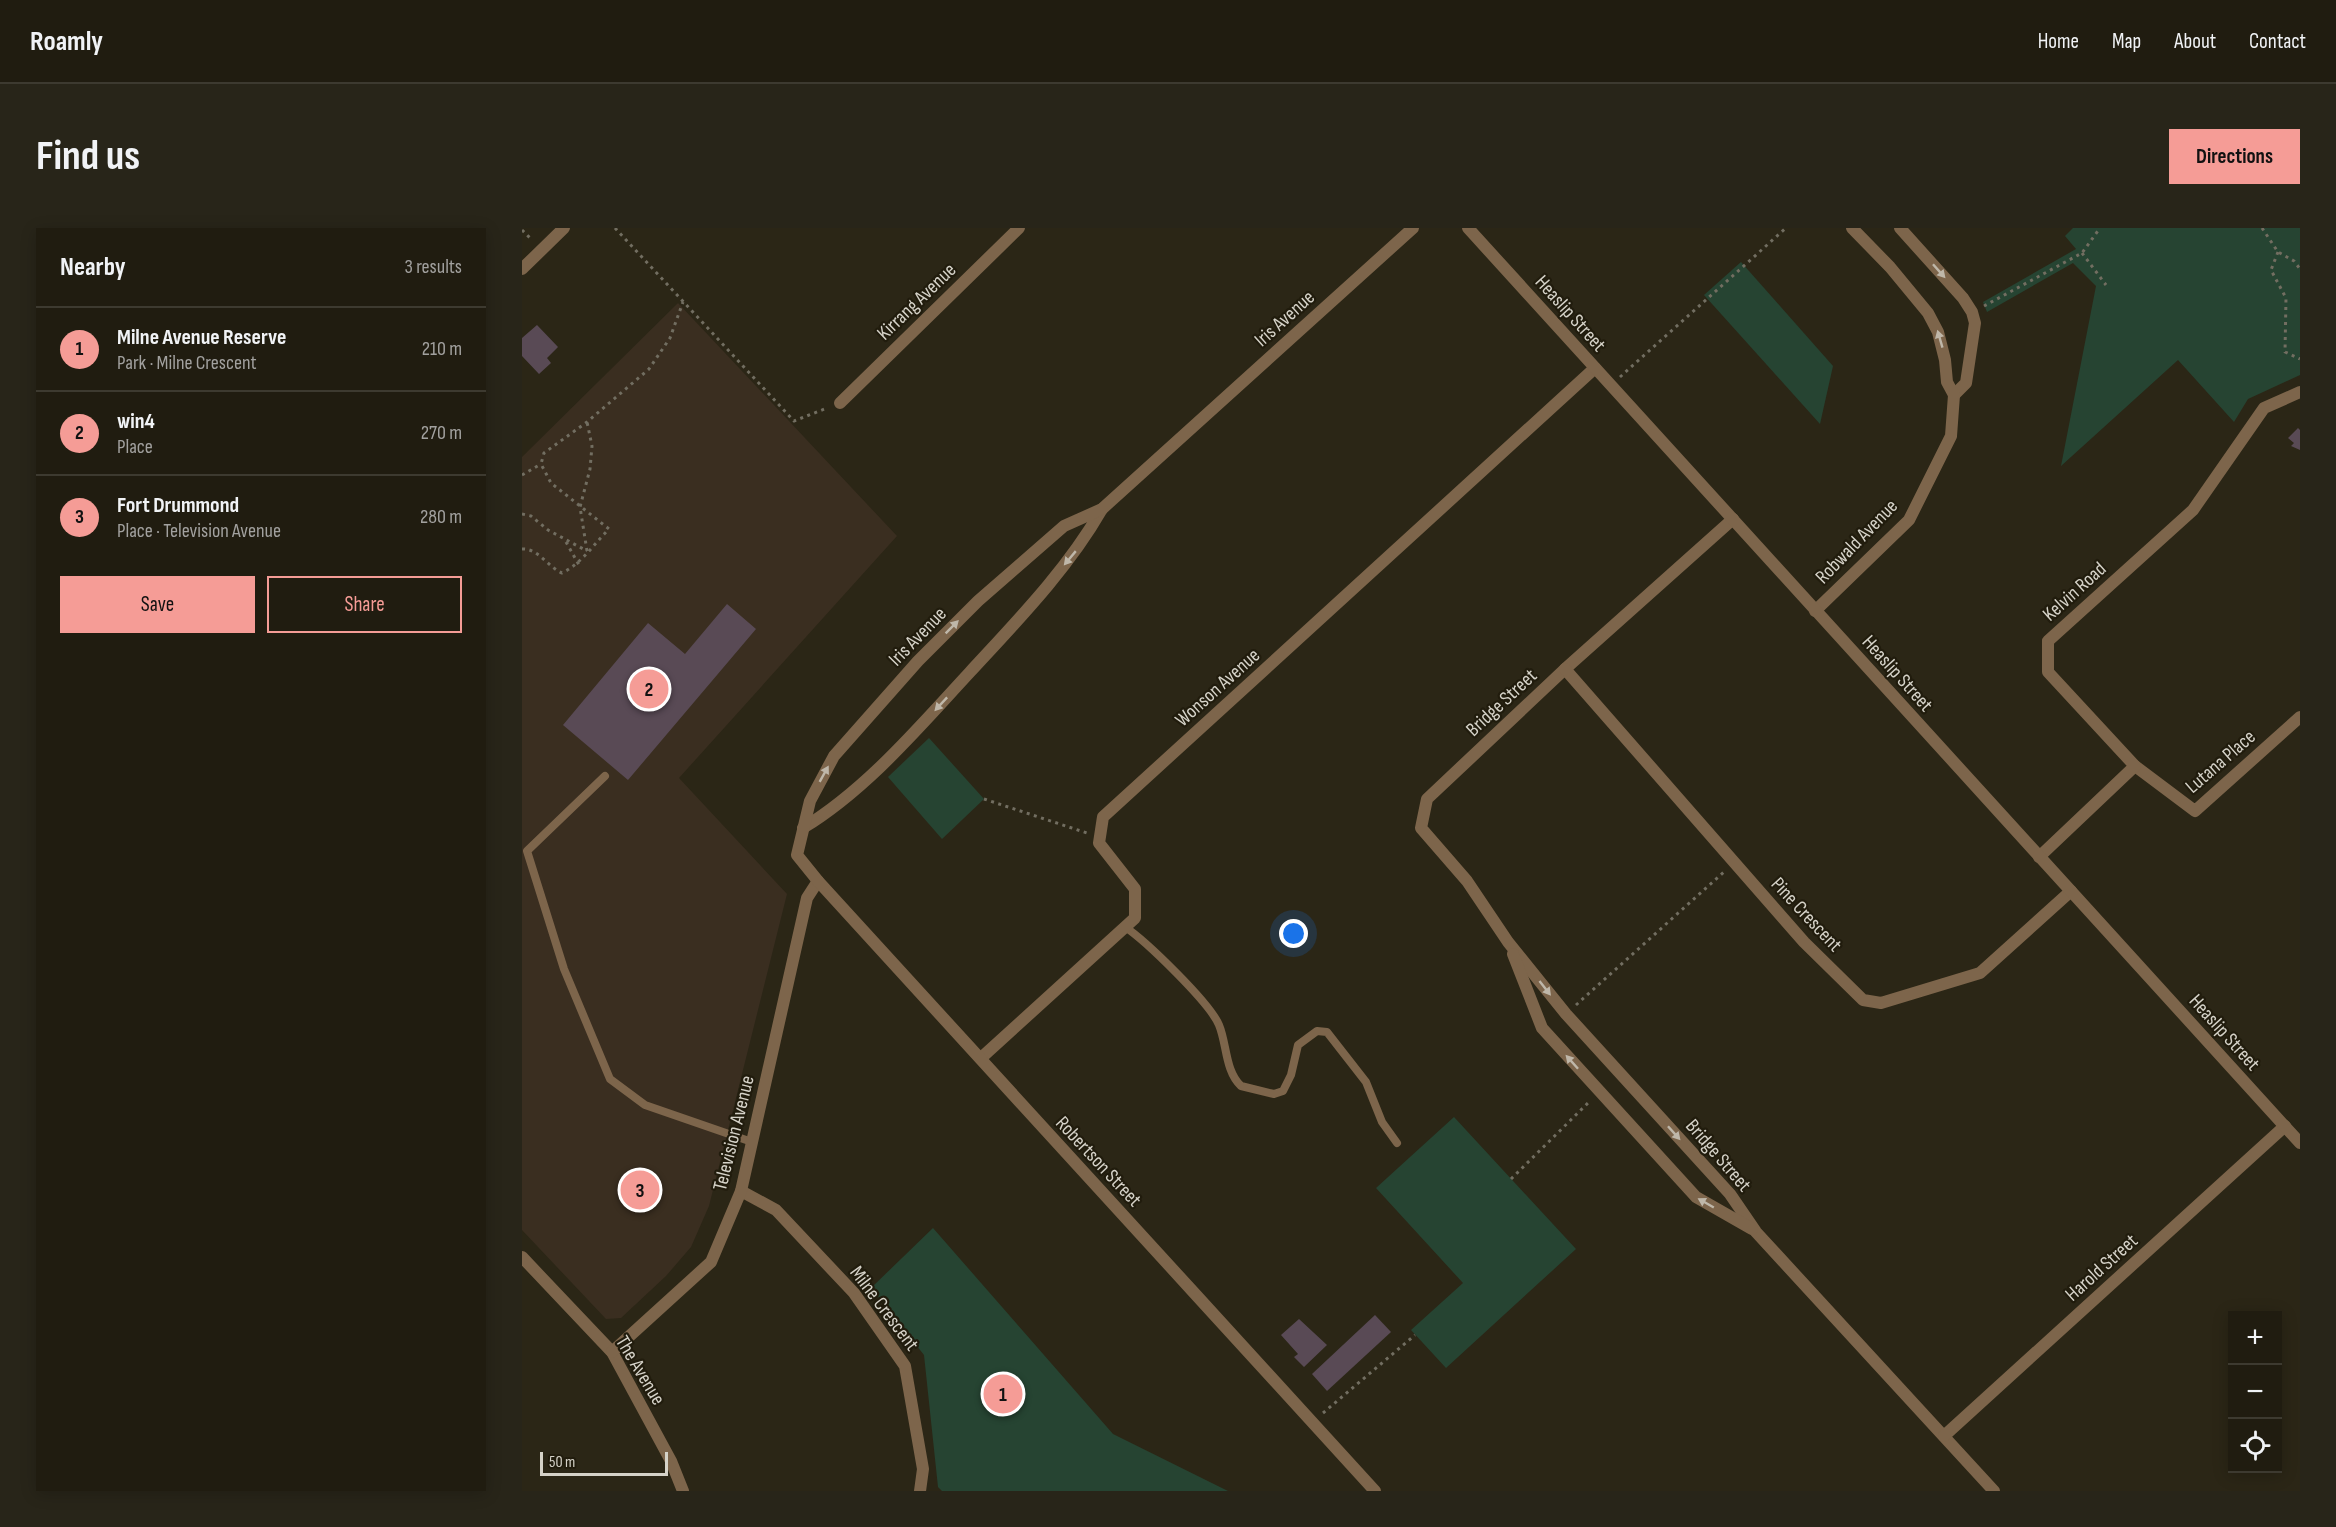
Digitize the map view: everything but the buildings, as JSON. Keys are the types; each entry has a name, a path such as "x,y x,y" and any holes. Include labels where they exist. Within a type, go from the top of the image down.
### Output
{"street":[{"path":"522,269 564,228"},
{"name":"Kirrang Avenue","path":"840,403 1019,228"},
{"name":"Iris Avenue","path":"803,828 826,814 906,741 1022,616 1083,542 1102,509 1413,228"},
{"name":"Heaslip Street","path":"1468,228 2300,1143"},
{"name":"Robwald Avenue","path":"1815,611 1909,520 1951,436 1954,395 1947,382 1945,360 1938,332 1928,313 1890,267 1852,228"},
{"path":"1900,228 1964,298 1972,312"},
{"name":"Robwald Avenue","path":"1954,395 1966,383 1975,323 1972,312"},
{"name":"Wonson Avenue","path":"1100,837 1103,817 1595,368"},
{"name":"Kelvin Road","path":"2135,766 2048,672 2048,641 2193,510 2264,408 2300,392"},
{"name":"Iris Avenue","path":"797,855 810,801 834,756 918,661 978,601 1064,526 1102,509"},
{"name":"Bridge Street","path":"1733,519 1565,669 1427,799 1421,828 1467,880 1509,942 1566,1014 1730,1194 1756,1232 1994,1491"},
{"name":"Pine Crescent","path":"1565,669 1804,942 1863,1000 1881,1003 1980,973 2071,891"},
{"name":"Lutana Place","path":"2135,766 2195,811 2300,717"},
{"path":"2039,856 2135,766"},
{"path":"981,1058 1136,918 1135,889 1099,843 1100,837"},
{"name":"Robertson Street","path":"797,855 1039,1125 1375,1491"},
{"name":"Television Avenue","path":"612,1352 711,1262 741,1191 807,898 818,881"},
{"name":"Bridge Street","path":"1509,942 1542,1028 1696,1197 1756,1232"},
{"name":"Harold Street","path":"1944,1436 2285,1126"},
{"name":"Milne Crescent","path":"741,1191 776,1210 854,1293 905,1366 923,1469 920,1491"},
{"name":"The Avenue","path":"522,1257 612,1352 671,1461 683,1491"}],"lane":[{"path":"605,776 527,851 564,969 610,1079 645,1105 752,1142"},
{"path":"1125,927 1146,942 1215,1016 1224,1038 1232,1074 1241,1086 1274,1094 1283,1091 1291,1075 1298,1045 1317,1031 1322,1030 1334,1039 1366,1082 1374,1096 1382,1122 1397,1143"}],"path":[{"path":"615,228 794,422 840,403"},
{"path":"1611,385 1786,228"},
{"path":"1972,312 2082,253 2100,228"},
{"path":"2262,228 2278,252 2294,261 2300,269"},
{"path":"522,230 529,237"},
{"path":"2278,252 2271,270 2286,298 2285,352 2300,359"},
{"path":"2082,253 2106,285"},
{"path":"523,547 542,556 550,567 562,573 579,565 586,551 609,529 551,483 541,464 544,453 587,422 649,369 670,338 683,302"},
{"path":"586,551 580,507 590,469 592,446 587,422"},
{"path":"522,475 541,464"},
{"path":"522,514 531,516 565,540 586,551"},
{"path":"565,540 579,565"},
{"path":"984,799 1100,837"},
{"path":"1566,1014 1734,863"},
{"path":"1512,1179 1599,1092"},
{"path":"1312,1422 1415,1335"}],"shaded area":[{"path":"678,303 897,536 679,778 787,894 709,1206 691,1247 666,1276 621,1318 606,1319 522,1230 522,457"}],"green space":[{"path":"2073,228 2300,228 2300,375 2248,399 2234,422 2178,360 2061,466 2096,286 2073,263 1987,312 1983,302 2076,249 2065,236"},
{"path":"1741,262 1833,366 1820,424 1704,295"},
{"path":"929,738 984,799 942,839 888,777"},
{"path":"1454,1117 1576,1249 1446,1368 1411,1330 1463,1283 1376,1188"},
{"path":"933,1228 1113,1434 1228,1491 942,1491 938,1487 924,1355 871,1288"}],"place":[{"name":"win4","path":"649,689"},
{"name":"Fort Drummond","path":"640,1190"},
{"name":"Milne Avenue Reserve","path":"1003,1394"}]}
